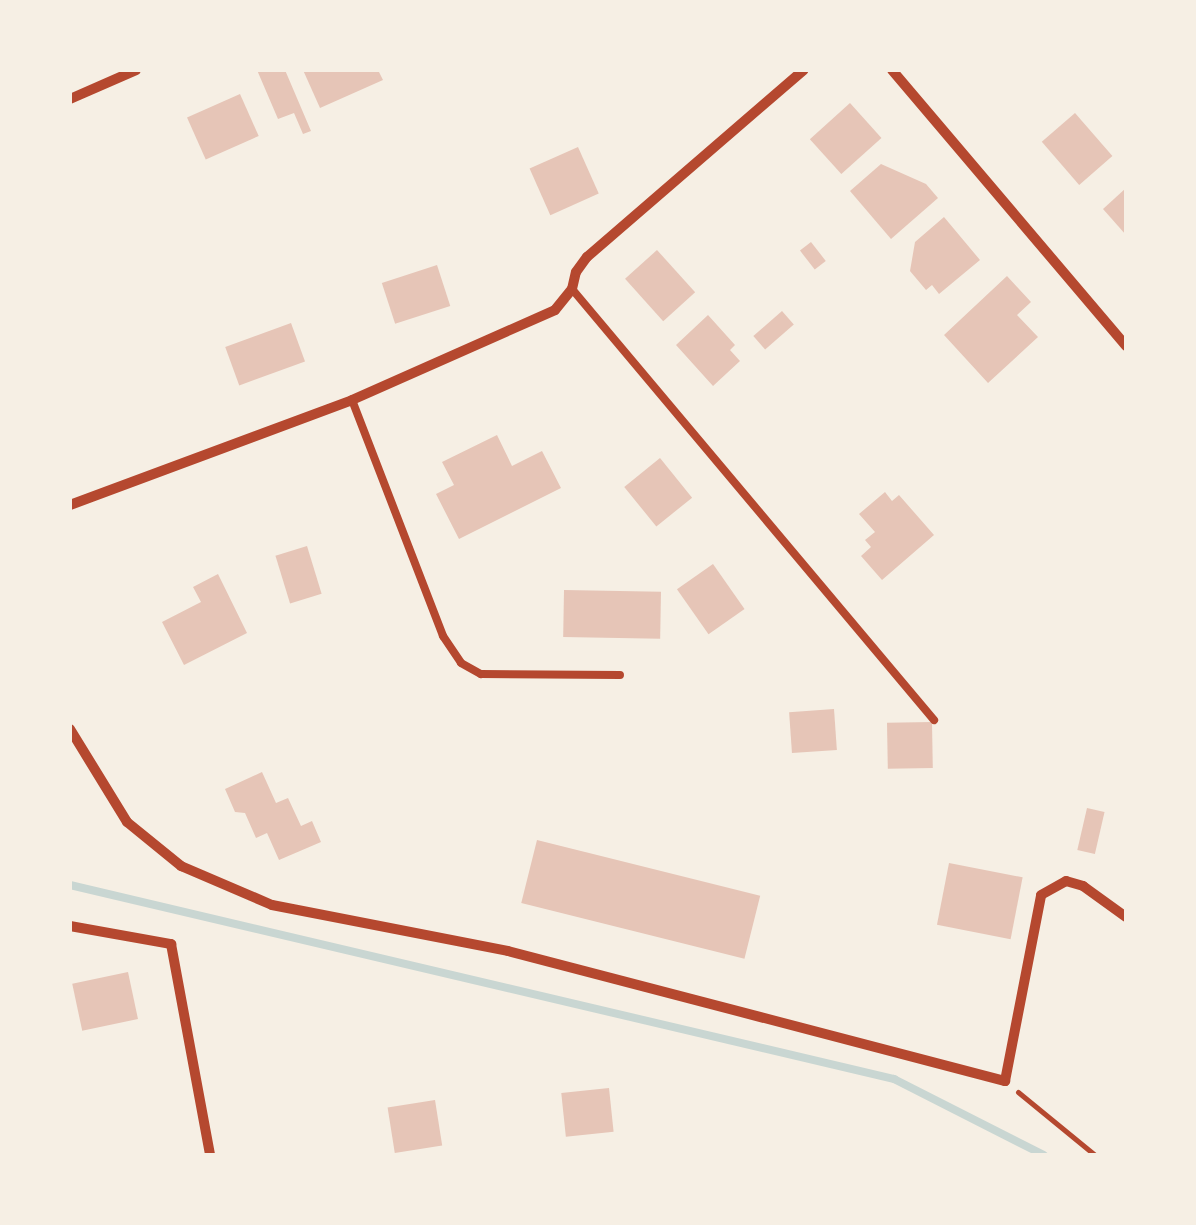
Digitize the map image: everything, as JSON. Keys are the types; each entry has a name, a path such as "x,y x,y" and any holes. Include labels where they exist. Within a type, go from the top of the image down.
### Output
{"street":[{"path":"70,100 136,70"},
{"path":"70,506 352,400 531,324 555,310 572,289 576,272 587,257 804,70"},
{"path":"892,70 1126,346"},
{"path":"70,729 127,822 181,866 272,905 508,951 1004,1081 1041,896 1050,886 1066,881 1083,886 1126,917"},
{"path":"70,926 171,944 210,1155"}],"lane":[{"path":"572,289 934,720"},
{"path":"352,400 444,636 462,663 481,674 620,675"}],"path":[{"path":"1004,1081 1095,1155"}],"building":[{"path":"257,70 285,70 311,131 303,134 294,113 278,119"},
{"path":"303,70 378,70 383,80 320,108"},
{"path":"240,94 259,136 206,160 187,118"},
{"path":"850,103 881,138 841,174 810,139"},
{"path":"1075,113 1112,156 1079,185 1042,142"},
{"path":"578,147 599,194 550,215 530,169"},
{"path":"881,164 926,184 938,198 891,239 850,191"},
{"path":"1126,188 1126,235 1103,209"},
{"path":"944,217 980,260 939,294 932,285 926,290 910,271 915,242"},
{"path":"811,242 826,261 815,270 800,251"},
{"path":"657,250 695,292 663,321 625,279"},
{"path":"437,265 450,306 395,324 382,283"},
{"path":"1007,276 1031,302 1017,315 1038,337 988,383 944,335"},
{"path":"782,311 794,325 765,350 753,336"},
{"path":"708,315 735,345 730,350 740,361 713,386 676,345"},
{"path":"291,323 305,362 239,385 225,347"},
{"path":"497,435 512,466 542,451 561,488 459,539 436,494 454,485 442,462"},
{"path":"660,458 692,498 656,527 624,487"},
{"path":"885,492 892,501 899,495 934,535 882,580 861,556 871,547 865,540 875,532 859,514"},
{"path":"307,546 322,594 290,603 275,556"},
{"path":"713,564 745,609 709,634 677,589"},
{"path":"218,574 247,633 184,665 162,622 201,602 193,587"},
{"path":"564,590 661,592 660,639 563,637"},
{"path":"834,709 837,750 792,753 789,712"},
{"path":"932,722 933,768 888,769 887,723"},
{"path":"262,772 276,803 288,798 301,826 312,821 321,842 279,860 267,833 256,838 245,813 235,812 225,789"},
{"path":"1087,808 1105,812 1095,854 1077,850"},
{"path":"537,840 760,896 744,959 521,903"},
{"path":"949,863 1023,877 1011,939 937,925"},
{"path":"128,972 138,1019 82,1031 72,984"},
{"path":"609,1088 614,1132 566,1137 561,1093"},
{"path":"435,1100 442,1145 395,1153 388,1108"}],"waterway":[{"path":"70,885 894,1079 1044,1155"}]}
